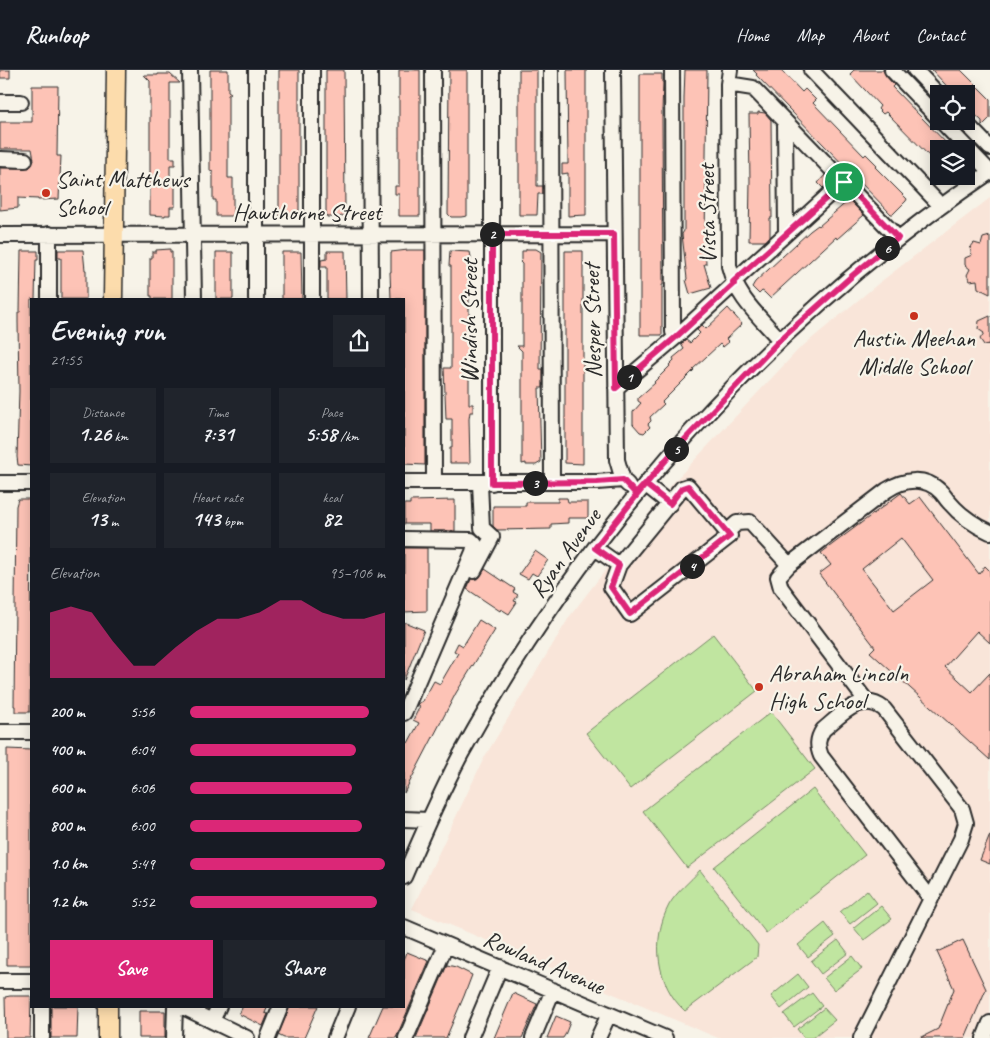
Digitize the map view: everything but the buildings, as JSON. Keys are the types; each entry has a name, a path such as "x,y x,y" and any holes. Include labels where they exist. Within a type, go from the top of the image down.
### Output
{"main road":[{"path":"114,298 116,70"},
{"path":"108,1008 108,1038"}],"street":[{"path":"190,70 194,298"},
{"path":"256,70 256,298"},
{"path":"312,70 312,298"},
{"path":"370,70 371,298"},
{"path":"433,70 434,482"},
{"name":"Windish Street","path":"472,575 492,537 482,528 486,483 492,234 492,70"},
{"path":"552,70 552,482"},
{"name":"Nesper Street","path":"613,70 617,460 623,480"},
{"path":"672,70 673,332 676,337"},
{"path":"811,70 940,206"},
{"path":"892,70 930,110"},
{"path":"915,70 930,86"},
{"path":"729,77 753,88 898,238"},
{"name":"Vista Street","path":"729,77 728,266 740,295 780,340"},
{"path":"0,102 21,102"},
{"path":"785,121 786,234"},
{"path":"950,130 990,172"},
{"path":"973,130 990,148"},
{"path":"0,159 24,160"},
{"name":"Ryan Avenue","path":"405,874 460,756 499,688 532,636 595,548 641,489 692,432 780,340 898,238 940,206 990,172"},
{"path":"616,388 676,337 844,182"},
{"path":"49,298 50,234"},
{"name":"Hawthorne Street","path":"0,235 614,234"},
{"path":"405,482 486,483 623,480 670,504"},
{"path":"867,702 781,588 778,576 887,490 897,484 908,481 920,481 932,485 941,492 948,502 974,524 990,532"},
{"path":"0,483 30,483"},
{"path":"688,486 727,532 730,536 630,614 611,587 619,565 682,488 688,486"},
{"path":"727,532 737,523 750,522 790,565"},
{"path":"405,539 471,540 475,544 405,711"},
{"path":"595,548 619,565"},
{"path":"861,1038 965,832 965,815 884,709 872,702 857,704 823,730 819,736 818,749 821,756 931,899"},
{"path":"0,732 30,732"},
{"path":"405,819 429,820"},
{"name":"Rowland Avenue","path":"405,927 663,1038"},
{"path":"406,1038 446,945"},
{"path":"470,1038 500,967"},
{"path":"0,981 30,981"},
{"path":"533,1038 553,990"},
{"path":"42,1008 42,1038"},
{"path":"174,1038 175,1008"},
{"path":"185,1008 247,1038"},
{"path":"212,1021 218,1008"},
{"path":"268,1038 280,1008"},
{"path":"335,1038 347,1008"},
{"path":"598,1038 609,1014"},
{"path":"984,1038 990,1023"}],"shaded area":[{"name":"Abraham Lincoln High School","path":"990,198 990,1038 718,1038 412,909 484,758 570,616 672,484 798,350 879,283"}],"green space":[{"path":"713,634 757,691 630,789 586,733"},
{"path":"771,712 815,769 687,868 643,811"},
{"path":"813,789 865,855 766,933 714,867"},
{"path":"700,870 758,945 757,957 685,1011 675,1000 662,975 659,961 660,932 663,918 672,900"},
{"path":"867,890 877,903 850,924 840,912"},
{"path":"881,906 892,919 864,940 854,928"},
{"path":"825,923 835,936 808,957 798,945"},
{"path":"838,940 848,953 821,974 811,961"},
{"path":"852,956 862,969 834,990 824,978"},
{"path":"798,974 808,987 781,1009 771,996"},
{"path":"812,993 822,1006 794,1027 784,1014"},
{"path":"824,1008 835,1020 812,1038 804,1038 797,1029"}],"place":[{"name":"Saint Matthews School","path":"46,193"},
{"name":"Austin Meehan Middle School","path":"914,316"},
{"name":"Abraham Lincoln High School","path":"759,687"}],"route":[{"path":"844,182 733,282 734,284 676,337 616,388 614,234 492,234 492,483 623,480 636,494 645,484 670,504 682,488 688,486 730,536 630,614 611,587 619,565 595,548 636,494 672,453 780,340 898,238 844,182"}]}
